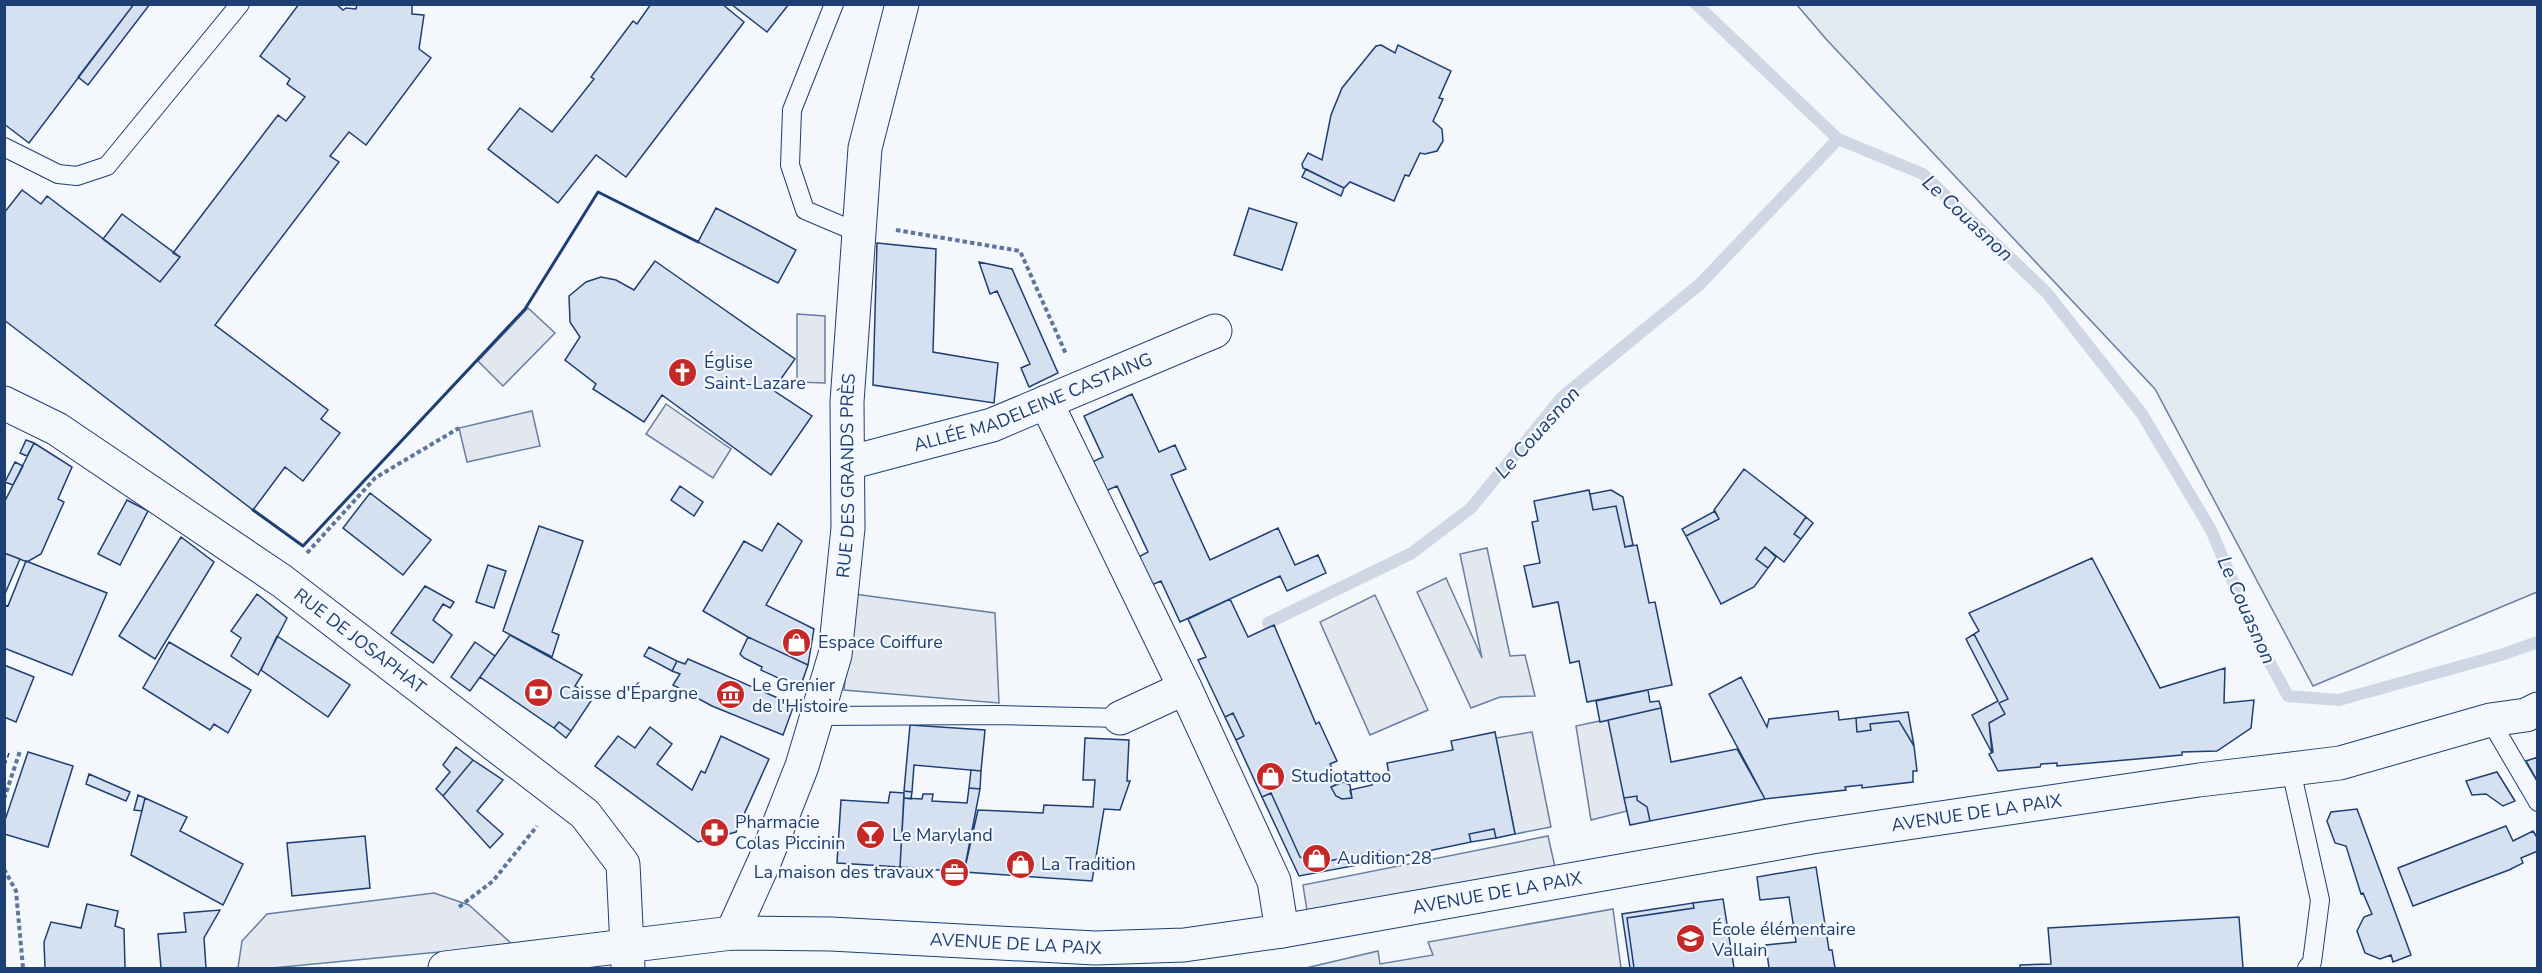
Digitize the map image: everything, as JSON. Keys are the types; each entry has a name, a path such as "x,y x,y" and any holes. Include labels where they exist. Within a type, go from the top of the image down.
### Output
{"street":[{"name":"RUE DES GRANDS PRÈS","path":"732,933 802,766 835,655 848,528 847,402 865,148 902,4"},
{"name":"ALLÉE MADELEINE CASTAING","path":"848,463 992,425 1215,331"},
{"name":"RUE DE JOSAPHAT","path":"4,402 57,429 282,581 585,814 623,864 628,957"},
{"path":"1046,402 1185,688 1274,881 1282,931"},
{"path":"1120,718 1185,688"},
{"name":"AVENUE DE LA PAIX","path":"445,969 628,957 732,933 831,934 1095,948 1184,945 1282,931 1812,837 2340,763 2490,720 2507,719 2538,709"}],"lane":[{"path":"4,147 58,174 77,176 107,166 240,4"},
{"path":"834,4 792,110 790,165 805,210 859,233"},
{"path":"816,716 998,715 1120,718"},
{"path":"2490,720 2538,802"},
{"path":"2291,770 2320,900 2312,963 2307,969"}],"path":[{"path":"892,230 1020,251 1081,387"},
{"path":"282,581 375,478 459,428"},
{"path":"4,799 20,751"},
{"path":"459,907 493,882 561,795"},
{"path":"4,869 16,891 22,969"}],"shaded area":[{"path":"1797,5 2537,5 2537,592 2313,686 2155,389 1826,39"},
{"path":"528,308 555,333 503,386 478,361"},
{"path":"797,314 825,316 825,383 797,382"},
{"path":"666,404 731,449 713,478 646,434"},
{"path":"532,411 540,446 467,462 459,428"},
{"path":"1487,548 1510,656 1525,655 1535,696 1500,697 1471,708 1417,592 1446,578 1482,658 1460,554"},
{"path":"854,594 995,613 999,703 844,690"},
{"path":"1375,595 1428,710 1370,735 1320,622"},
{"path":"1609,719 1627,811 1591,820 1576,726"},
{"path":"1532,732 1551,827 1515,834 1496,738"},
{"path":"1548,836 1555,867 1308,917 1303,885"},
{"path":"434,893 469,905 513,945 272,968 238,968 242,941 267,914"},
{"path":"1613,909 1621,968 1306,968 1378,951 1380,964 1433,955 1428,942"}],"building":[{"path":"4,4 134,4 29,143 4,124"},
{"path":"134,4 150,4 88,85 78,77"},
{"path":"299,4 336,4 343,10 356,9 357,4 412,4 412,14 424,15 419,49 431,58 366,145 349,132 330,156 339,162 215,325 328,410 321,419 340,433 303,481 285,467 253,510 4,320 4,213 22,190 41,204 47,196 160,282 180,257 173,253 278,115 286,121 305,97 287,84 290,79 260,56"},
{"path":"651,4 722,4 744,22 626,177 596,155 558,203 488,149 520,108 552,132 594,79 591,77 633,21 637,24"},
{"path":"731,4 789,4 767,32"},
{"path":"1381,45 1395,53 1398,45 1451,71 1439,98 1443,99 1433,121 1442,129 1443,141 1437,151 1420,153 1409,176 1405,175 1394,201 1350,182 1344,188 1303,168 1302,164 1308,153 1322,160 1331,115 1342,88 1376,46"},
{"path":"1306,169 1344,188 1341,196 1302,177"},
{"path":"716,208 796,250 778,283 698,242"},
{"path":"1249,208 1297,223 1282,270 1234,255"},
{"path":"122,214 180,257 160,282 103,239"},
{"path":"877,243 936,249 933,352 998,363 994,403 873,385"},
{"name":"Église Saint-Lazare","path":"655,261 795,359 773,390 812,416 771,475 662,395 644,422 593,389 596,384 565,360 580,337 570,322 569,296 586,282 601,277 616,280 634,290"},
{"path":"979,262 1012,269 1058,373 1029,387 1021,368 1030,364 997,291 990,294"},
{"path":"1132,394 1159,452 1175,445 1186,469 1171,475 1210,560 1278,528 1295,565 1318,555 1326,573 1287,591 1280,576 1180,622 1161,581 1147,587 1135,559 1148,552 1117,486 1103,492 1090,463 1103,457 1084,416"},
{"path":"26,440 34,443 27,456 20,453"},
{"path":"34,443 72,467 58,499 64,502 41,554 27,562 4,553 4,503"},
{"path":"15,462 23,466 13,485 5,482"},
{"path":"1744,469 1806,517 1794,534 1801,539 1784,562 1765,547 1756,559 1768,568 1754,587 1721,604 1686,536 1719,519 1714,510"},
{"path":"680,486 703,502 694,516 671,500"},
{"path":"1589,490 1593,510 1616,506 1625,547 1637,545 1649,603 1655,602 1672,685 1587,702 1579,661 1570,663 1558,602 1533,607 1524,566 1540,563 1532,522 1538,521 1534,501"},
{"path":"1611,490 1623,497 1633,545 1625,547 1616,506 1593,510 1590,494"},
{"path":"370,493 431,540 403,575 343,528"},
{"path":"127,500 148,511 120,565 98,554"},
{"path":"1715,511 1719,519 1686,536 1682,529"},
{"path":"1806,517 1813,523 1801,539 1794,534"},
{"path":"778,523 802,541 766,605 814,629 808,665 748,637 703,611 744,541 762,551"},
{"path":"539,526 583,541 552,632 559,635 552,657 503,631"},
{"path":"181,537 214,562 155,659 119,636"},
{"path":"1765,547 1776,557 1768,568 1756,559"},
{"path":"4,553 20,559 4,596"},
{"path":"2092,558 2160,688 2225,668 2224,703 2254,700 2251,728 2217,751 2182,752 2182,755 2057,766 2057,763 2041,764 2040,767 1998,771 1989,754 1993,752 1989,723 2005,714 1999,703 2008,699 1974,634 1979,631 1969,613"},
{"path":"26,561 107,593 72,675 4,648 4,605 8,606"},
{"path":"488,565 506,571 494,608 476,602"},
{"path":"425,586 454,602 450,608 443,604 433,620 452,635 433,663 391,633"},
{"path":"257,594 287,618 258,675 231,656 241,638 231,631"},
{"path":"1230,599 1248,637 1274,625 1316,724 1319,722 1337,761 1330,764 1339,783 1331,787 1336,796 1342,799 1352,798 1350,790 1372,785 1370,778 1389,774 1387,763 1453,750 1451,741 1495,732 1515,834 1496,838 1494,829 1469,834 1471,842 1385,860 1383,850 1314,864 1300,857 1271,793 1262,797 1236,740 1244,736 1233,713 1225,717 1198,660 1206,657 1188,619"},
{"path":"1974,634 2008,699 1999,703 2005,714 1989,723 1992,753 1972,715 1998,701 1966,639"},
{"path":"510,635 582,675 575,686 593,698 571,731 559,722 554,728 480,677"},
{"path":"277,636 350,685 328,717 261,670"},
{"path":"748,637 808,665 800,688 761,670 762,667 744,658 740,654"},
{"path":"169,642 251,690 228,733 214,724 210,730 143,688"},
{"path":"475,642 495,656 470,691 451,677"},
{"path":"649,647 677,661 672,671 644,656"},
{"name":"Le Grenier de l'Histoire","path":"688,659 794,705 783,735 712,706 673,685 680,674 672,671 677,661 685,664"},
{"path":"4,665 34,677 16,722 4,717"},
{"path":"1741,677 1767,727 1769,719 1838,711 1839,720 1856,718 1857,732 1871,730 1870,724 1899,721 1914,746 1917,771 1913,771 1913,782 1862,788 1862,785 1845,787 1846,790 1765,799 1709,694"},
{"path":"1648,690 1650,702 1659,701 1661,708 1600,722 1596,701"},
{"path":"1661,708 1671,762 1737,749 1765,799 1650,821 1647,807 1637,800 1637,796 1624,798 1608,720"},
{"path":"1908,712 1914,746 1899,721 1870,724 1871,730 1857,732 1856,718"},
{"path":"1233,713 1244,736 1236,740 1225,717"},
{"path":"559,722 571,731 566,738 554,728"},
{"path":"910,725 985,730 981,771 914,765 912,792 904,791"},
{"path":"650,727 672,744 657,764 692,790 701,771 705,773 721,736 769,759 736,832 698,842 595,766 618,736 635,748"},
{"path":"1085,738 1129,740 1127,781 1130,781 1120,810 1104,809 1092,881 964,872 978,810 1043,813 1044,805 1093,807 1095,780 1083,780"},
{"path":"456,747 473,760 443,796 436,789 450,772 443,765"},
{"path":"28,752 73,766 48,847 4,834 4,823"},
{"path":"2538,757 2538,782 2526,761"},
{"path":"473,760 503,780 477,811 503,834 490,848 443,796"},
{"path":"971,770 981,771 980,789 969,788"},
{"path":"2497,772 2515,801 2503,806 2486,794 2472,795 2466,781"},
{"path":"89,774 130,792 126,801 86,784"},
{"path":"1343,782 1350,785 1352,798 1342,799 1336,796 1331,787"},
{"path":"969,788 980,789 964,872 900,867 904,798 922,799 923,794 933,794 932,801 967,803"},
{"path":"904,791 912,792 911,799 904,798"},
{"path":"890,792 904,793 900,867 837,863 841,800 888,803"},
{"path":"1271,793 1300,857 1314,864 1383,850 1385,860 1299,876 1262,797"},
{"path":"138,795 145,798 142,811 134,810"},
{"path":"1637,796 1637,800 1647,807 1650,821 1630,825 1624,798"},
{"path":"145,798 187,817 180,831 243,864 223,905 131,855"},
{"path":"2357,809 2411,955 2393,962 2391,955 2380,959 2365,953 2357,931 2364,917 2372,914 2363,893 2361,894 2346,846 2335,843 2327,821 2331,812"},
{"path":"2506,826 2513,841 2533,831 2538,839 2538,851 2521,858 2523,863 2509,870 2413,906 2398,868"},
{"path":"1494,829 1496,838 1471,842 1469,834"},
{"path":"365,836 370,888 292,896 287,843"},
{"path":"1816,867 1829,950 1832,950 1835,968 1769,968 1766,945 1796,942 1789,897 1760,900 1757,877"},
{"path":"1723,899 1734,968 1634,968 1627,918 1694,908 1693,903"},
{"path":"1693,903 1694,908 1627,918 1634,968 1630,968 1622,914"},
{"path":"87,904 118,911 115,926 124,929 125,968 45,968 44,942 51,922 81,928"},
{"path":"220,910 204,938 206,968 161,968 158,934 186,932 184,913"},
{"path":"2239,917 2243,968 2020,968 2020,965 2051,964 2048,928"}],"waterway":[{"name":"Le Couasnon","path":"1696,4 1838,139 1923,174 2047,293 2142,414 2211,530 2259,643 2288,696 2339,700 2501,655 2538,642"},
{"name":"Le Couasnon","path":"1268,623 1412,553 1471,508 1562,397 1700,284 1838,139"}],"fence":[{"path":"4,768 9,753"}],"wall":[{"path":"253,510 303,546 525,309 598,192 698,242"}],"place":[{"name":"Église Saint-Lazare","path":"683,372"},
{"name":"Espace Coiffure","path":"797,642"},
{"name":"Caisse d'Épargne","path":"538,693"},
{"name":"Le Grenier de l'Histoire","path":"731,695"},
{"name":"Studiotattoo","path":"1270,776"},
{"name":"Pharmacie Colas Piccinin","path":"714,832"},
{"name":"Le Maryland","path":"871,835"},
{"name":"Audition 28","path":"1316,858"},
{"name":"La Tradition","path":"1020,864"},
{"name":"La maison des travaux","path":"955,872"},
{"name":"École élémentaire Vallain","path":"1691,939"}]}
